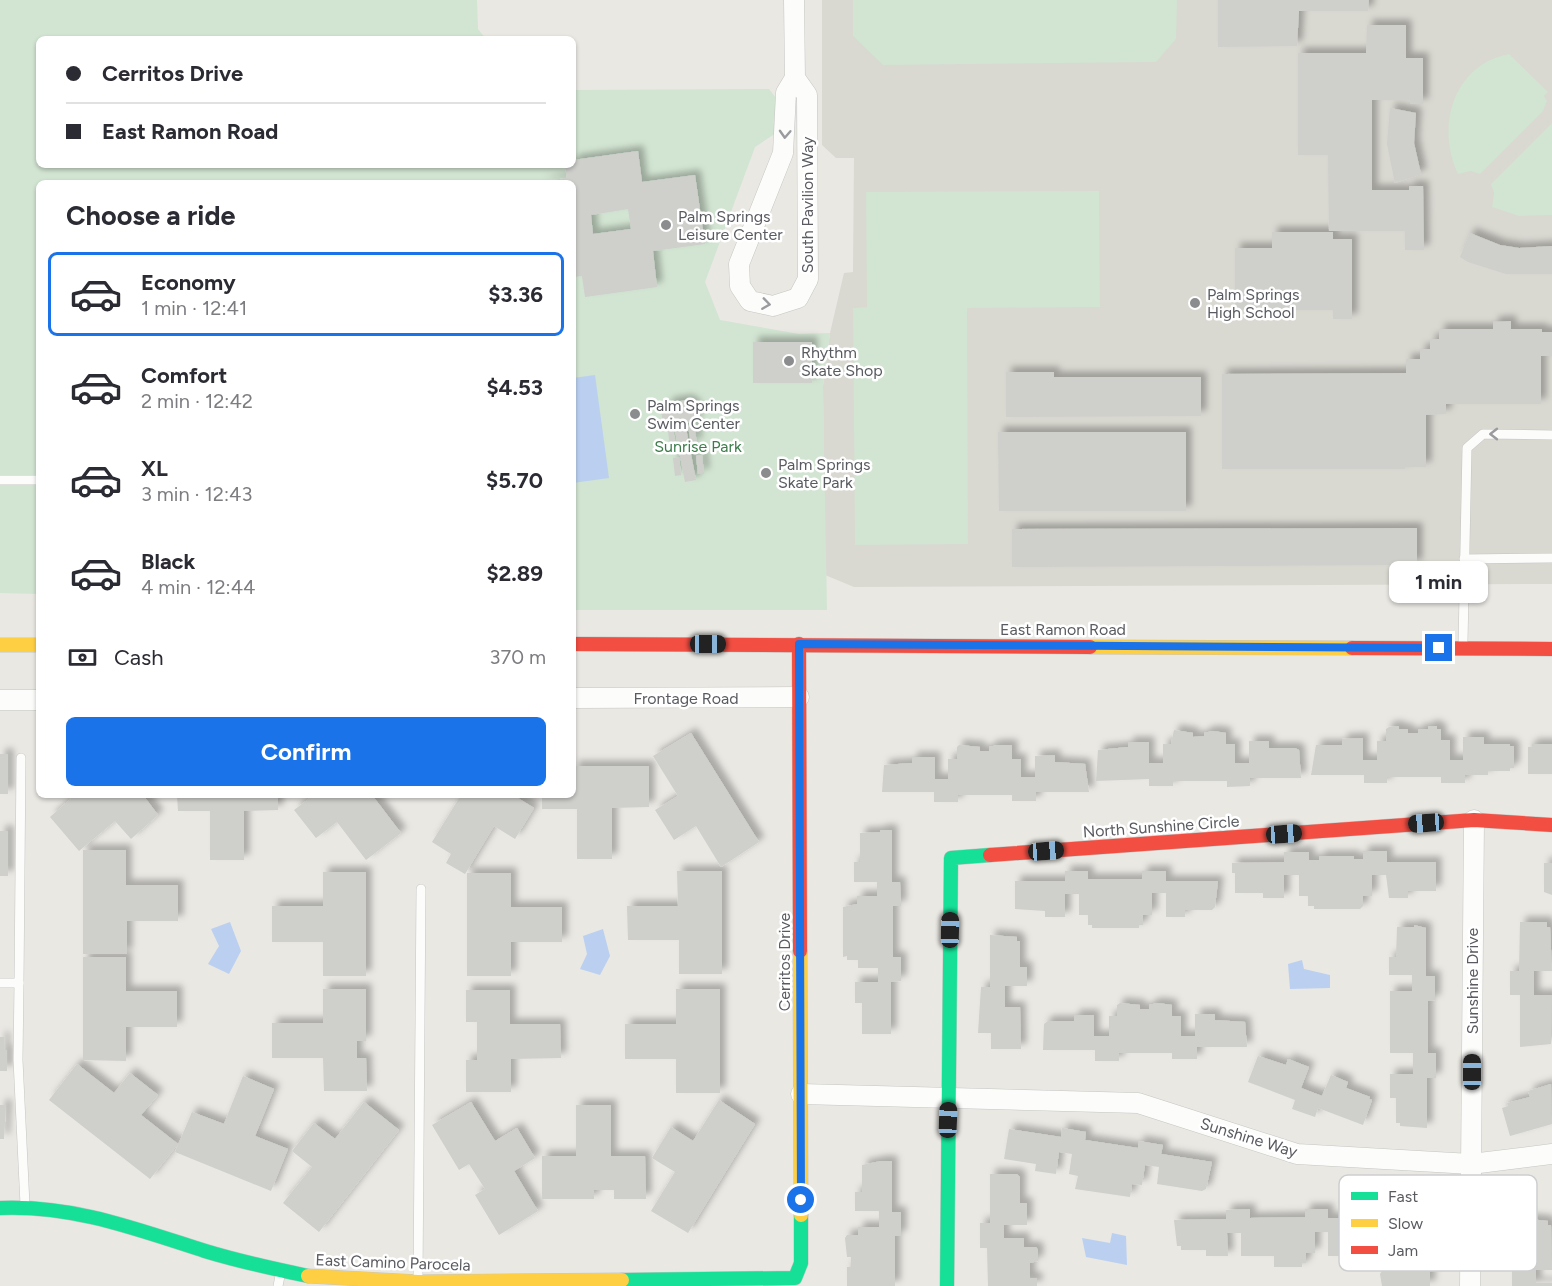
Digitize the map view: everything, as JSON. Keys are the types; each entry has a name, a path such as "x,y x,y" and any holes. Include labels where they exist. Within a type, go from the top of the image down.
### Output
{"street":[{"name":"South Pavilion Way","path":"794,0 795,78 786,93 783,153 740,264 740,286 750,301 773,306 798,298 808,279 807,95 795,78"},
{"name":"East Ramon Road","path":"576,645 799,644 1552,649"},
{"name":"Cerritos Drive","path":"795,1278 801,1263 799,644"},
{"path":"0,645 36,645"},
{"name":"Frontage Road","path":"576,698 799,697"},
{"path":"0,700 36,700"},
{"name":"North Sunshine Circle","path":"948,1098 951,858 1474,820 1552,825"},
{"name":"Sunshine Drive","path":"1471,1175 1474,820"},
{"path":"801,1094 948,1098 947,1286"},
{"name":"Sunshine Way","path":"948,1098 1138,1103 1297,1154 1471,1164 1552,1154"},
{"name":"East Camino Parocela","path":"0,1208 25,1207 91,1215 209,1252 281,1271 306,1281 795,1278"},
{"name":"Sunshine Drive","path":"1470,1271 1470,1286"}],"lane":[{"path":"1463,649 1467,448 1483,434 1552,435"},
{"path":"0,480 36,480"},
{"path":"1464,559 1552,558"},
{"path":"21,758 18,1060 25,1207"},
{"path":"418,1282 421,889"},
{"path":"0,983 19,983"},
{"path":"278,1286 281,1271"}],"shaded area":[{"name":"Palm Springs High School","path":"822,0 1552,0 1552,584 854,587 825,575 823,386 830,333 844,273 853,272 854,158 836,158 822,145"}],"green space":[{"name":"Sunrise Park","path":"0,0 477,0 478,29 484,36 36,36 36,168 576,168 576,90 769,89 776,98 776,133 755,147 705,282 720,320 799,334 830,333 823,386 827,610 576,610 576,180 36,180 36,594 0,593"},
{"path":"853,0 1177,0 1176,39 1156,62 883,65 853,36"},
{"path":"1509,54 1548,92 1544,96 1547,101 1543,111 1480,174 1471,171 1458,174 1451,155 1449,136 1454,100 1463,84 1475,70 1490,60"},
{"path":"1552,123 1552,215 1519,216 1492,207 1494,193 1491,184"},
{"path":"1099,191 1100,307 967,308 968,544 855,545 853,308 867,307 866,192"}],"water":[{"path":"595,375 609,478 576,483 576,378"},
{"path":"230,922 241,951 229,974 208,964 219,946 211,929"},
{"path":"603,929 610,956 600,975 580,969 587,954 583,936"},
{"path":"1302,960 1304,969 1330,975 1330,988 1290,989 1288,964"},
{"path":"1112,1233 1126,1236 1127,1265 1086,1257 1082,1238 1110,1243"}],"building":[{"path":"1218,0 1369,0 1368,11 1299,11 1297,46 1218,47"},
{"path":"1367,25 1406,25 1406,58 1423,58 1423,104 1410,104 1410,100 1372,100 1372,190 1409,190 1409,186 1423,186 1424,250 1405,250 1405,231 1329,231 1328,155 1298,155 1298,53 1366,53"},
{"path":"1390,108 1416,113 1414,143 1421,174 1395,183 1387,144"},
{"name":"Palm Springs Leisure Center","path":"638,151 642,182 695,175 705,244 653,251 657,287 585,297 582,276 576,277 576,180 553,180 567,178 565,168 576,168 576,160","holes":["628,209 631,229 593,234 591,215"]},
{"path":"1272,232 1333,232 1333,239 1352,239 1352,319 1333,319 1333,310 1235,310 1235,248 1272,248"},
{"path":"1470,233 1500,245 1519,248 1552,246 1552,274 1506,274 1468,262 1460,257"},
{"path":"1511,321 1511,329 1542,329 1542,332 1552,332 1552,356 1541,356 1541,404 1446,404 1446,414 1426,415 1426,467 1222,469 1222,374 1406,373 1406,359 1420,359 1420,349 1430,349 1430,339 1439,339 1439,329 1493,329 1493,322"},
{"path":"753,342 812,342 812,383 753,383"},
{"path":"1006,372 1054,372 1054,377 1201,377 1201,416 1006,417"},
{"path":"687,400 695,405 697,421 685,423 696,480 685,482 674,425 663,427 661,409 668,408 667,403"},
{"path":"694,425 697,443 691,444 688,426"},
{"path":"673,429 676,447 670,448 668,430"},
{"path":"998,432 1186,432 1186,511 999,511"},
{"path":"702,455 704,474 698,474 696,456"},
{"path":"679,457 681,475 675,476 673,458"},
{"path":"1417,528 1417,565 1012,567 1012,529"},
{"path":"1399,726 1399,729 1408,729 1408,733 1418,733 1418,729 1437,726 1437,729 1441,729 1441,740 1450,740 1450,760 1463,760 1463,737 1484,737 1484,744 1510,744 1514,746 1514,768 1510,768 1510,771 1488,771 1488,775 1465,775 1465,783 1441,783 1441,777 1387,777 1387,783 1364,783 1364,775 1311,775 1316,745 1342,745 1342,739 1363,738 1363,760 1377,760 1377,741 1386,741 1386,729"},
{"path":"1174,730 1193,733 1193,737 1204,736 1204,733 1213,731 1226,733 1226,744 1235,744 1235,763 1249,763 1249,741 1269,741 1269,748 1295,748 1299,750 1301,778 1250,778 1250,786 1227,787 1227,781 1173,781 1173,786 1149,786 1149,779 1096,781 1098,750 1128,747 1128,742 1149,742 1149,763 1163,763 1163,744 1171,744"},
{"path":"691,733 759,842 721,867 696,826 674,840 655,810 678,796 653,756"},
{"path":"1532,744 1552,744 1552,774 1528,774 1528,747 1532,747"},
{"path":"959,745 980,747 980,751 989,751 989,747 1012,745 1012,759 1021,759 1021,777 1035,777 1035,756 1055,755 1055,762 1085,764 1089,792 1036,792 1036,801 1012,801 1012,795 958,795 958,802 934,802 934,792 882,792 884,765 912,763 912,757 935,757 935,779 948,779 948,759 957,759"},
{"path":"0,754 8,754 8,794 0,794"},
{"path":"576,766 649,766 649,807 612,808 612,859 577,859 577,809 542,809 542,798 576,798"},
{"path":"72,798 145,798 158,815 131,839 115,821 79,851 50,817"},
{"path":"177,798 278,798 278,810 244,811 244,860 210,860 210,811 178,811"},
{"path":"310,798 374,798 401,833 366,860 337,822 316,838 294,810"},
{"path":"459,798 518,798 534,808 515,839 494,826 465,874 446,863 451,854 432,842"},
{"path":"880,830 892,830 892,882 900,882 901,906 893,906 893,957 901,957 901,981 891,982 891,1034 862,1034 862,1003 855,1003 855,982 878,982 878,968 858,968 858,960 847,960 847,956 843,957 843,907 857,904 857,896 877,896 877,882 854,882 854,862 860,862 860,833 880,832"},
{"path":"0,831 8,831 8,876 0,876"},
{"path":"83,850 126,850 126,885 178,885 178,921 127,921 127,954 83,954"},
{"path":"1363,851 1387,851 1387,862 1436,862 1436,891 1408,891 1408,898 1389,898 1386,875 1372,875 1372,896 1363,896 1363,906 1360,909 1314,909 1314,906 1308,906 1308,896 1299,896 1299,875 1284,875 1284,898 1263,898 1263,893 1235,893 1235,873 1232,873 1232,863 1284,862 1284,852 1309,852 1309,860 1319,860 1319,856 1354,856 1354,859 1363,859"},
{"path":"1544,863 1552,863 1552,895 1544,892"},
{"path":"677,871 722,871 722,974 679,974 679,940 628,940 627,906 678,906"},
{"path":"1065,871 1088,871 1088,879 1142,879 1142,871 1166,871 1166,881 1218,881 1215,907 1212,910 1185,910 1185,917 1166,917 1166,893 1152,893 1152,915 1143,915 1143,925 1139,925 1139,928 1092,928 1092,925 1088,925 1088,915 1079,915 1079,894 1065,894 1065,917 1045,917 1045,911 1015,909 1015,881 1065,881"},
{"path":"323,872 366,872 366,976 323,976 323,942 272,942 272,906 323,906"},
{"path":"467,873 511,873 511,907 562,907 562,942 511,942 511,976 467,976"},
{"path":"1520,922 1547,922 1547,927 1550,927 1552,971 1534,971 1534,995 1552,995 1551,1044 1520,1047 1520,995 1510,995 1510,971 1519,971"},
{"path":"1414,925 1426,928 1426,976 1435,976 1435,1000 1428,1001 1428,1053 1436,1053 1436,1078 1427,1078 1427,1128 1400,1126 1400,1123 1396,1123 1396,1098 1390,1098 1390,1074 1413,1074 1413,1053 1390,1053 1390,991 1412,991 1412,975 1389,975 1389,957 1396,957 1397,927 1414,927"},
{"path":"990,935 1017,937 1017,941 1020,941 1020,967 1027,967 1027,986 1005,986 1005,1007 1020,1007 1021,1049 991,1049 991,1033 978,1033 981,987 990,987"},
{"path":"83,957 126,957 126,991 177,991 177,1027 126,1027 126,1061 83,1060"},
{"path":"323,989 366,989 366,1041 357,1041 357,1058 366,1058 367,1091 324,1091 323,1058 272,1058 272,1023 323,1023"},
{"path":"676,989 720,989 720,1093 676,1093 676,1059 625,1059 625,1024 676,1024"},
{"path":"466,990 510,990 510,1024 560,1024 561,1058 511,1059 511,1092 466,1092 466,1060 477,1060 477,1022 466,1022"},
{"path":"1120,1003 1140,1005 1140,1009 1149,1009 1149,1005 1158,1003 1172,1005 1172,1016 1181,1016 1181,1036 1195,1036 1195,1014 1215,1014 1215,1020 1245,1022 1247,1047 1197,1047 1197,1059 1172,1059 1172,1053 1119,1053 1119,1061 1095,1061 1095,1050 1043,1050 1044,1024 1048,1021 1074,1021 1074,1015 1094,1015 1094,1036 1109,1036 1109,1016 1117,1016 1117,1005"},
{"path":"0,1037 4,1037 4,1050 7,1050 7,1071 0,1071"},
{"path":"1258,1056 1286,1065 1288,1059 1309,1067 1301,1088 1322,1096 1331,1075 1348,1082 1346,1088 1370,1097 1369,1099 1372,1100 1363,1125 1318,1108 1315,1117 1292,1109 1295,1100 1248,1082"},
{"path":"77,1064 114,1093 130,1073 158,1095 141,1115 178,1144 150,1179 49,1100"},
{"path":"243,1076 274,1089 255,1136 288,1149 271,1191 175,1152 192,1112 224,1124"},
{"path":"1551,1084 1552,1124 1510,1136 1502,1108 1508,1106 1507,1103 1530,1097 1528,1091"},
{"path":"719,1100 755,1124 688,1233 651,1211 675,1172 652,1158 671,1127 693,1141"},
{"path":"364,1102 399,1130 319,1232 283,1203 312,1167 292,1151 314,1123 335,1139"},
{"path":"471,1102 495,1141 517,1128 535,1158 514,1171 538,1211 499,1235 475,1195 485,1189 469,1164 459,1170 432,1125"},
{"path":"0,1105 6,1105 4,1139 0,1139"},
{"path":"576,1105 611,1105 611,1156 645,1156 646,1199 614,1199 614,1190 594,1190 594,1199 542,1199 542,1156 576,1156"},
{"path":"1062,1128 1086,1132 1085,1140 1138,1148 1138,1141 1163,1145 1161,1154 1212,1162 1206,1189 1202,1191 1157,1184 1159,1167 1145,1165 1142,1185 1132,1184 1130,1197 1075,1189 1078,1176 1069,1174 1072,1154 1059,1152 1056,1174 1035,1171 1036,1164 1004,1159 1009,1129 1061,1137"},
{"path":"892,1161 892,1212 901,1212 901,1236 895,1236 895,1286 847,1286 847,1267 851,1267 851,1257 847,1257 845,1238 847,1235 858,1235 858,1227 879,1227 879,1211 855,1211 855,1192 862,1192 862,1165"},
{"path":"990,1174 1017,1174 1020,1177 1020,1203 1027,1203 1027,1225 1004,1225 1004,1238 1024,1238 1024,1247 1036,1247 1038,1261 1030,1263 1030,1278 1037,1278 1037,1286 988,1286 987,1248 980,1248 980,1223 990,1223"},
{"path":"1250,1209 1250,1218 1305,1217 1305,1209 1328,1209 1328,1218 1339,1218 1339,1256 1328,1256 1328,1232 1315,1232 1315,1253 1306,1253 1306,1263 1302,1263 1302,1267 1274,1267 1274,1256 1241,1256 1241,1233 1227,1233 1228,1256 1206,1256 1206,1250 1181,1250 1181,1246 1177,1246 1174,1220 1226,1219 1226,1210"},
{"path":"1537,1220 1548,1221 1548,1225 1551,1225 1552,1270 1537,1270"},
{"path":"1382,1271 1430,1271 1430,1286 1382,1286 1380,1274"},
{"path":"1512,1271 1536,1271 1536,1283 1552,1283 1552,1286 1512,1286"}],"traffic: fast":[{"path":"947,1286 951,858 990,855"},
{"path":"0,1208 54,1210 79,1214 230,1258 308,1276"},
{"path":"622,1280 795,1278 801,1263 801,1215"}],"traffic: slow":[{"path":"0,645 36,645"},
{"path":"1090,647 1352,648"},
{"path":"800,951 801,1215"},
{"path":"308,1276 418,1282 622,1280"}],"traffic: jam":[{"path":"576,644 1090,647"},
{"path":"799,644 800,951"},
{"path":"1352,648 1552,649"},
{"path":"990,855 1474,820 1552,825"}],"place":[{"name":"Palm Springs Leisure Center","path":"666,225"},
{"name":"Palm Springs High School","path":"1195,303"},
{"name":"Rhythm Skate Shop","path":"789,361"},
{"name":"Palm Springs Swim Center","path":"635,414"},
{"name":"Palm Springs Skate Park","path":"766,473"}],"route":[{"path":"801,1200 799,644 1439,648"}]}
